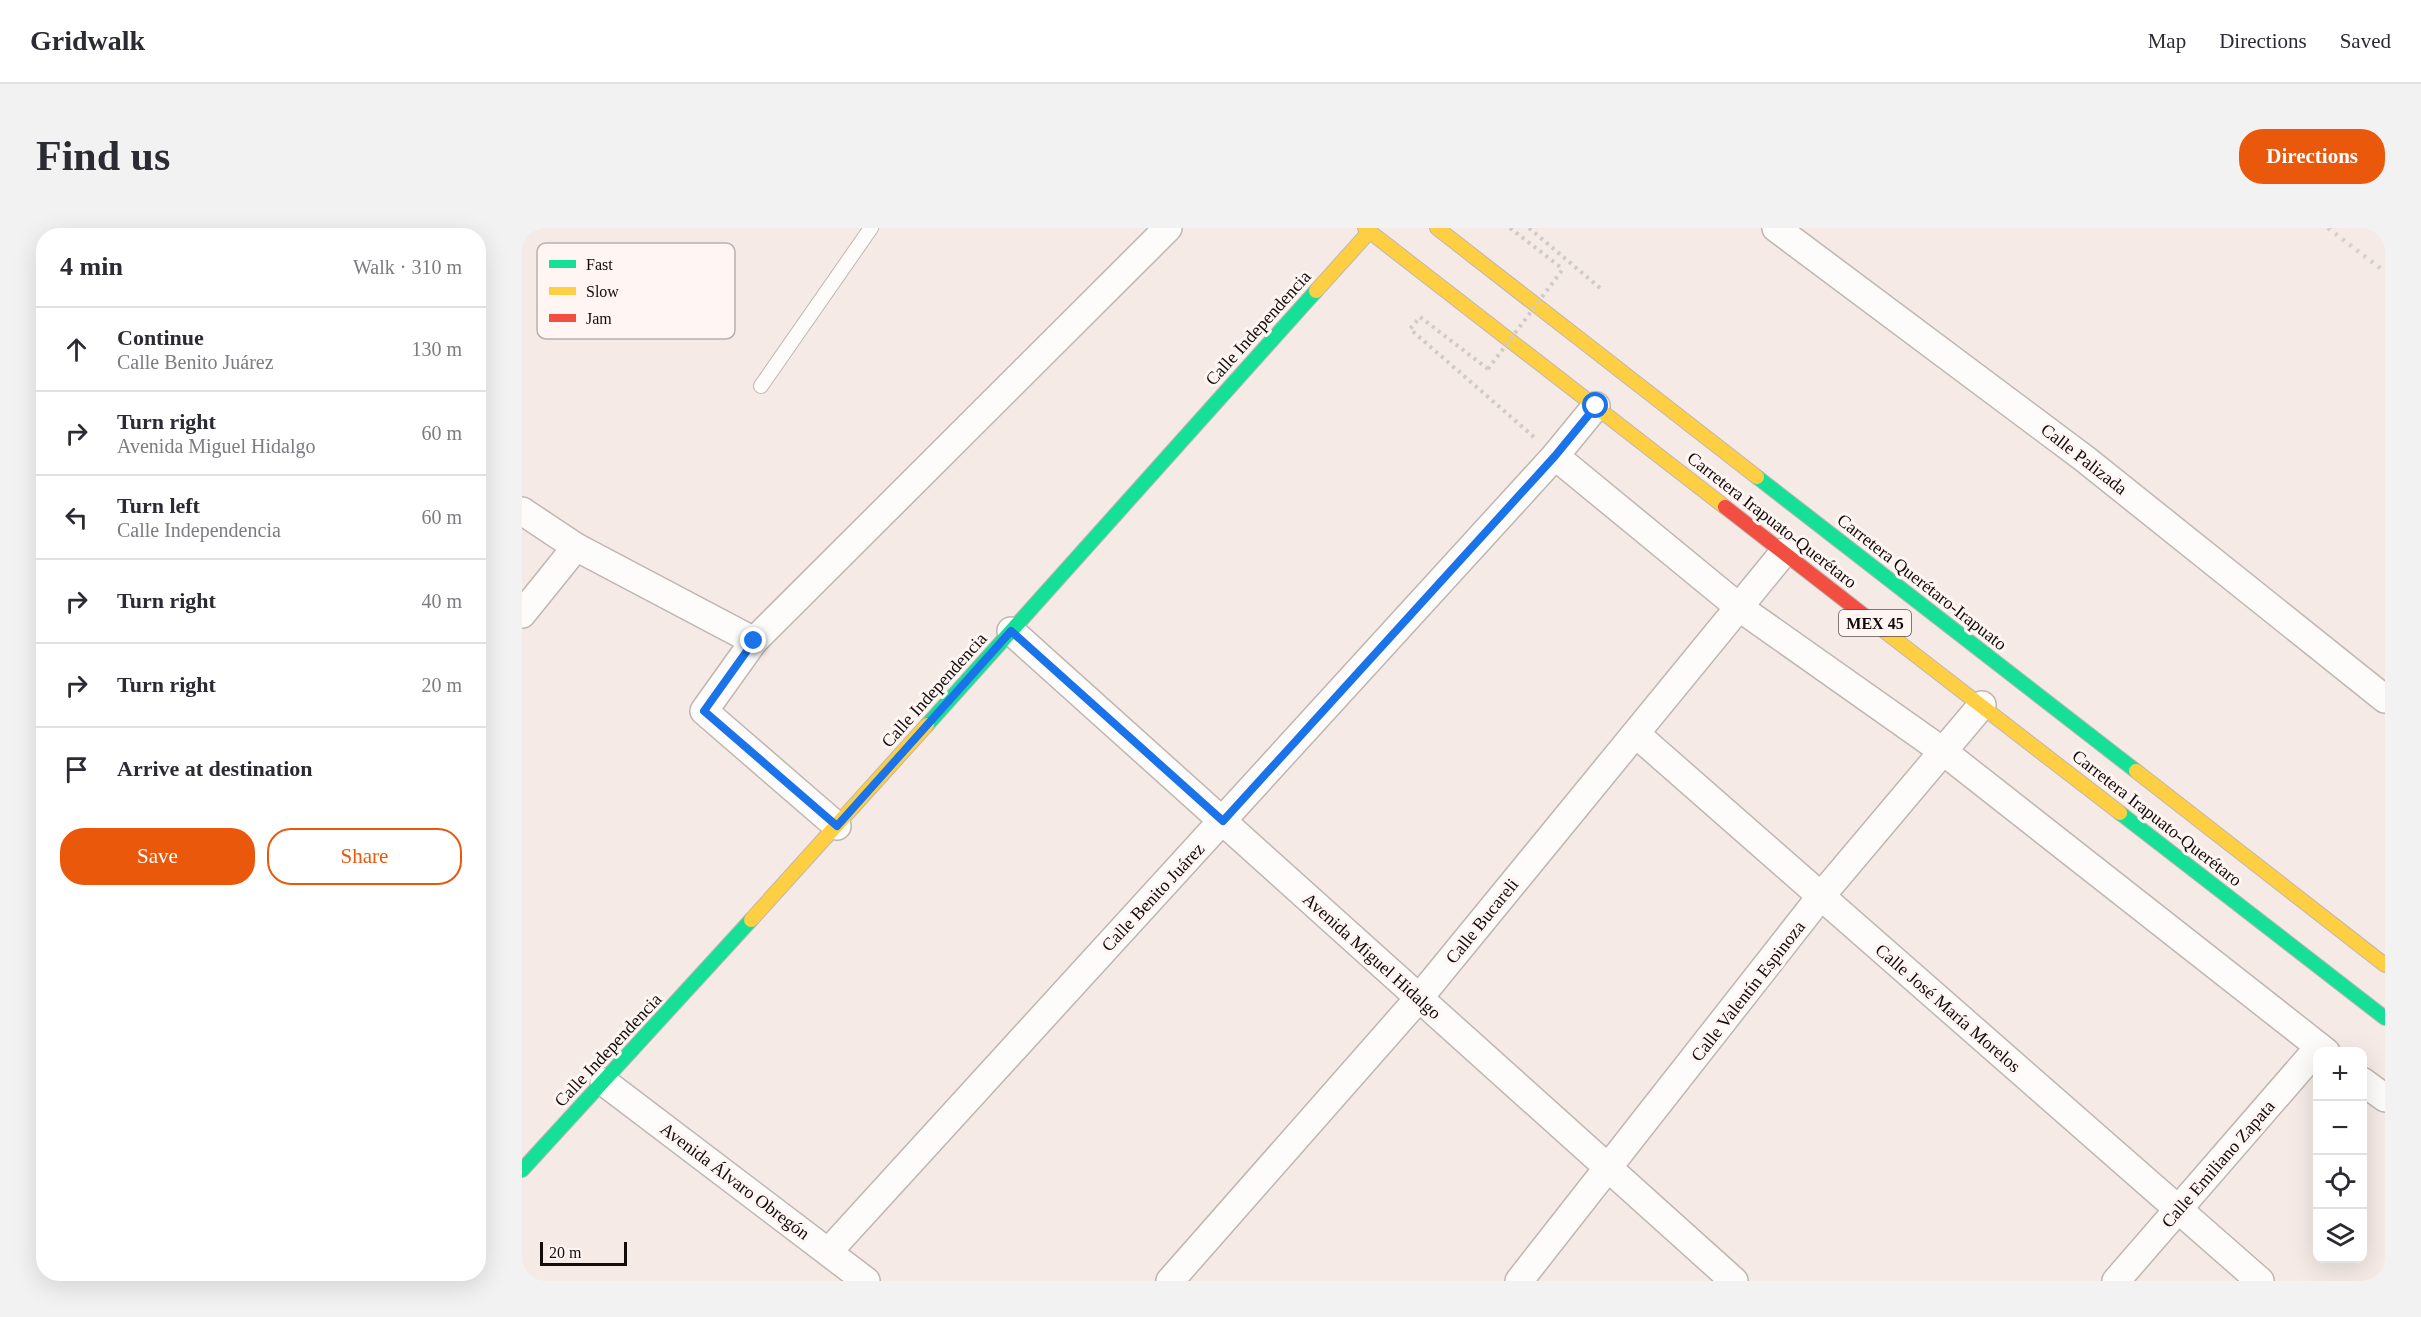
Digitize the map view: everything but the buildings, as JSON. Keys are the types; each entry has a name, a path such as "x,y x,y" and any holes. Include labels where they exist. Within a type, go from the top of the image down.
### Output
{"main road":[{"name":"Carretera Querétaro-Irapuato","path":"1437,228 2385,965"},
{"name":"Carretera Irapuato-Querétaro","path":"1368,230 2385,1018"},
{"name":"Calle Independencia","path":"522,1170 837,826 1368,230"}],"street":[{"path":"837,826 704,711 754,641 1168,228"},
{"name":"Calle Palizada","path":"1776,228 2085,459 2385,699"},
{"name":"Calle Benito Juárez","path":"829,1251 1555,456 1596,406"},
{"path":"1555,456 1740,608 1944,752 2320,1047"},
{"path":"522,511 576,547 754,641"},
{"path":"522,614 576,547"},
{"name":"Calle Bucareli","path":"1170,1281 1419,998 1784,552"},
{"name":"Avenida Miguel Hidalgo","path":"1011,631 1734,1281"},
{"name":"Calle Valentín Espinoza","path":"1519,1281 1821,896 1982,705"},
{"name":"Calle José María Morelos","path":"1636,734 2260,1281"},
{"name":"Calle Emiliano Zapata","path":"2116,1281 2313,1060"},
{"name":"Avenida Álvaro Obregón","path":"604,1082 866,1281"},
{"path":"2367,1084 2385,1098"}],"lane":[{"path":"761,386 872,228"}],"path":[{"path":"1510,228 1563,268 1488,369 1420,317 1410,329 1555,456"},
{"path":"1529,228 1600,288"}],"railway":[{"path":"2328,228 2385,272"}],"traffic: fast":[{"path":"927,725 1316,291"},
{"path":"1757,477 2136,771"},
{"path":"2120,813 2385,1018"},
{"path":"522,1170 751,920"}],"traffic: slow":[{"path":"1365,228 1725,507"},
{"path":"1437,228 1757,477"},
{"path":"1316,291 1370,231"},
{"path":"1883,630 2120,813"},
{"path":"751,920 927,725"},
{"path":"2136,771 2385,965"}],"traffic: jam":[{"path":"1725,507 1883,630"}],"route":[{"path":"754,641 704,711 837,826 1011,631 1223,821 1555,456 1596,406"}]}
